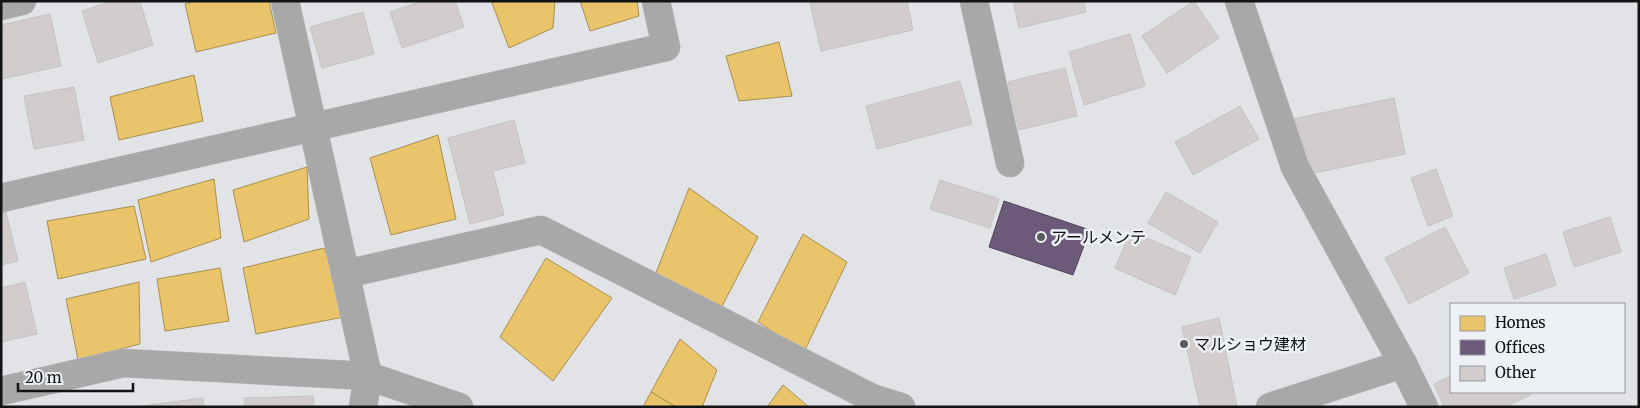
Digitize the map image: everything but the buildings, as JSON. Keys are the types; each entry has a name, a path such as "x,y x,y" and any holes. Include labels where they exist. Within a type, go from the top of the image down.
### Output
{"street":[{"path":"1,6 22,1"},
{"path":"285,1 368,376 363,407"},
{"path":"1,198 666,47 656,1"},
{"path":"974,1 1010,163"},
{"path":"1239,1 1295,167 1403,364 1424,407"},
{"path":"345,274 541,230 870,402 901,407"},
{"path":"1,391 123,363 368,376 459,407"},
{"path":"1270,407 1403,364"}],"place":[{"name":"アールメンテ","path":"1041,237"},
{"name":"マルショウ建材","path":"1184,344"}]}
